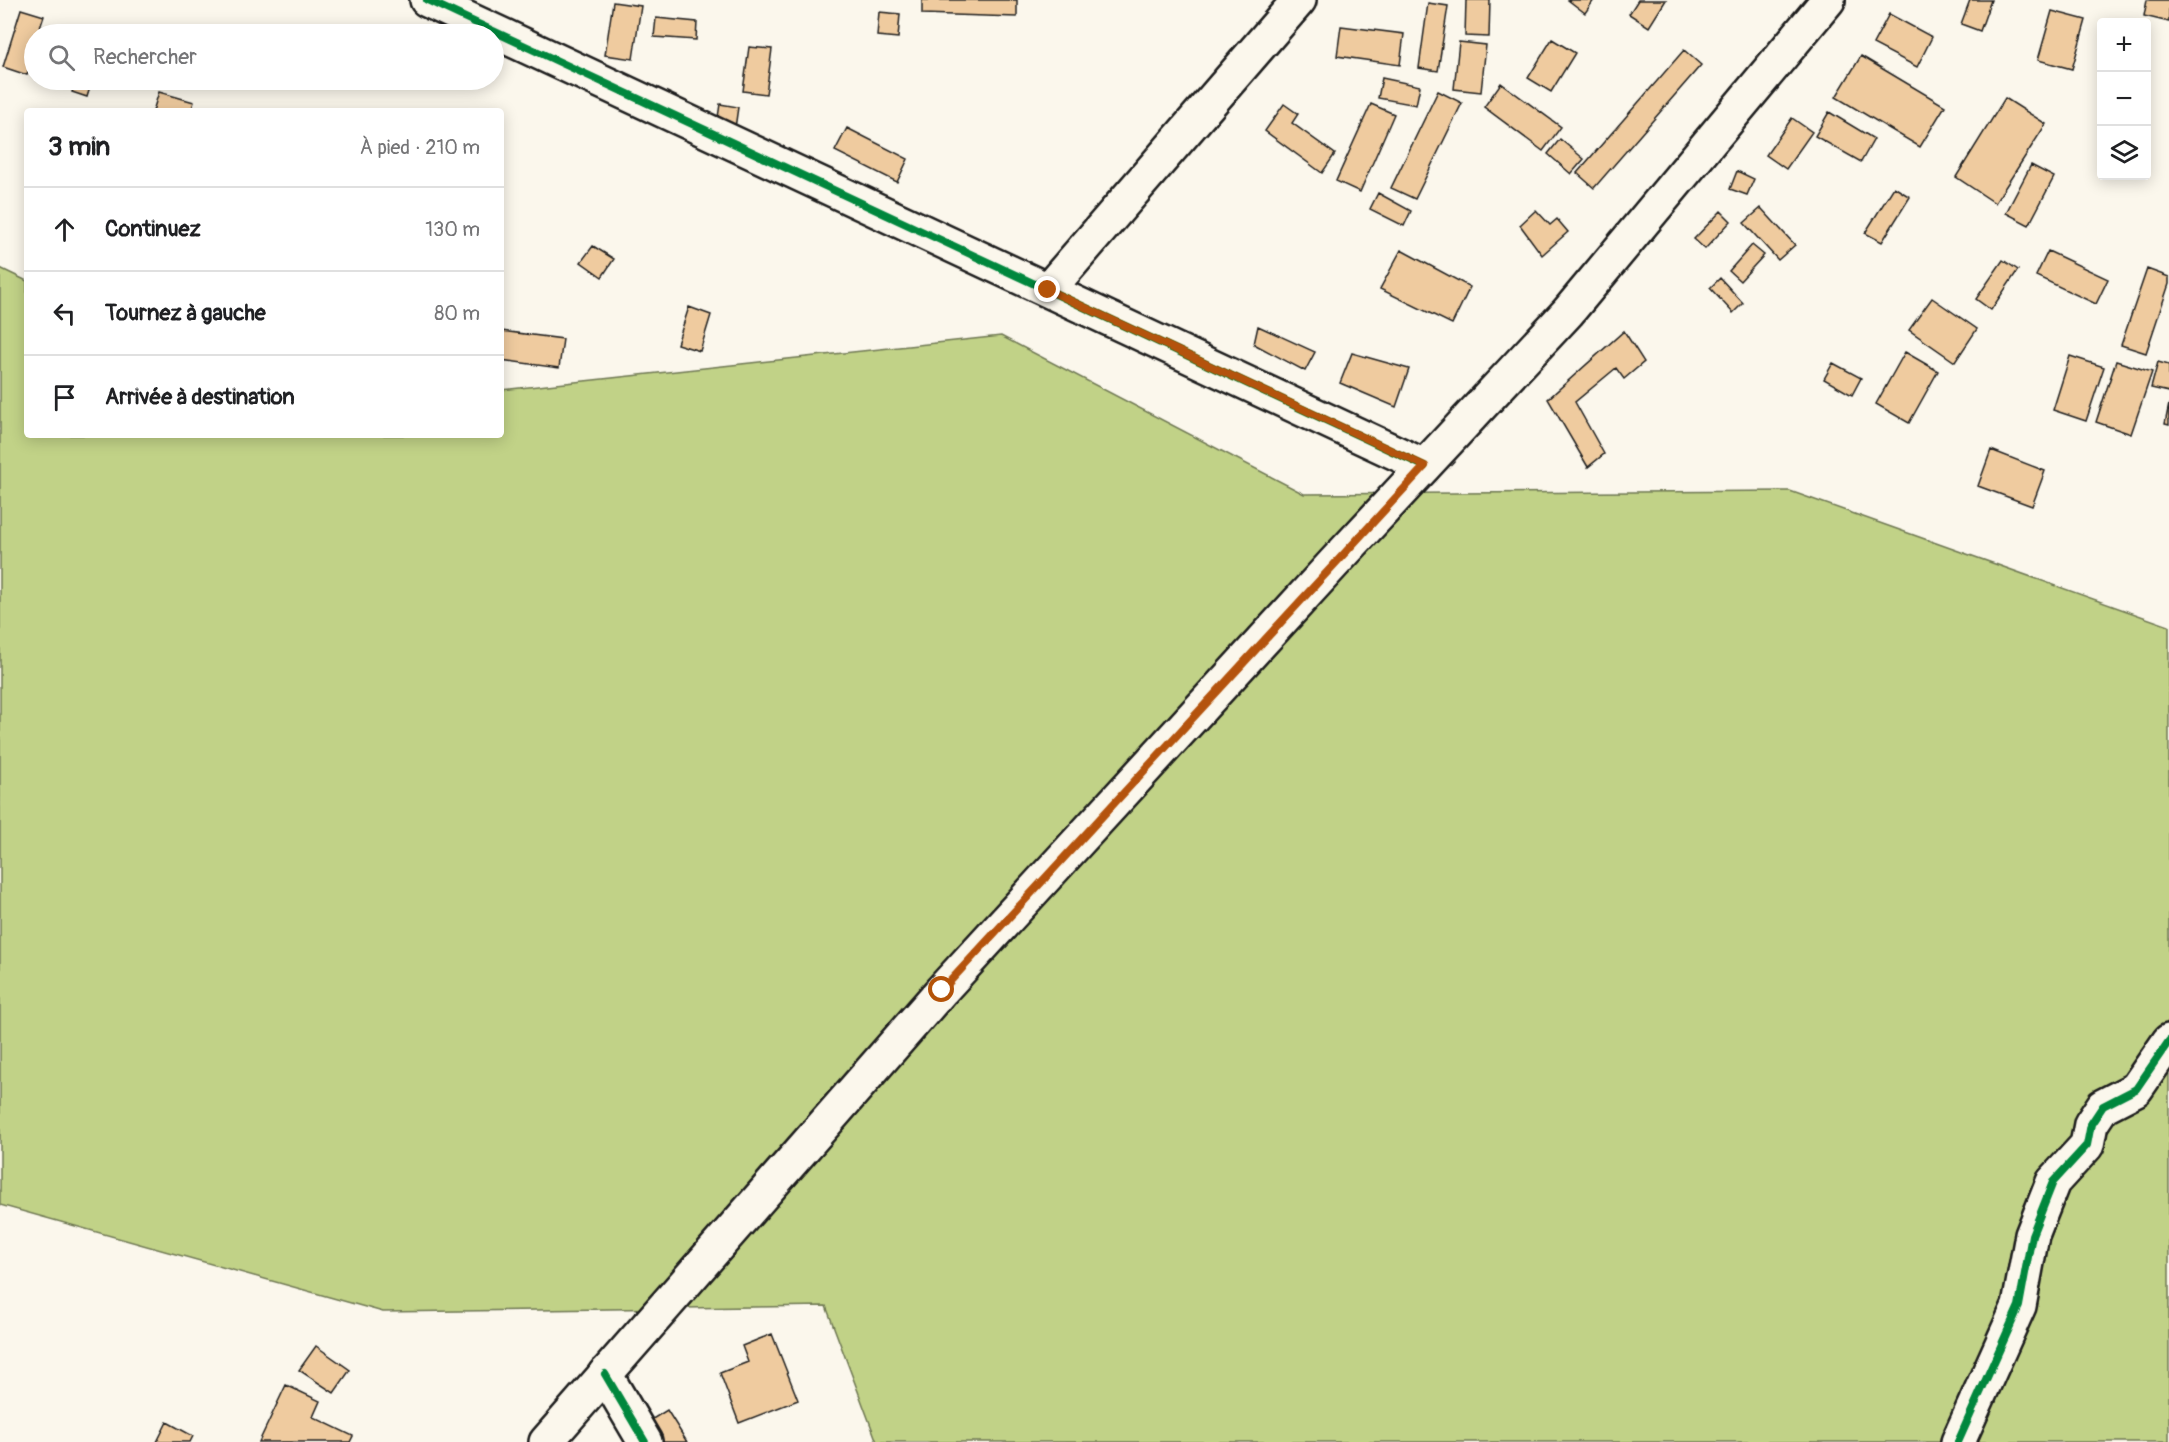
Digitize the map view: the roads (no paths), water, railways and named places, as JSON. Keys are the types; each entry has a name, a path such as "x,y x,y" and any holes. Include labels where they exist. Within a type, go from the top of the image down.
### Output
{"street":[{"path":"427,0 469,9 500,24"},
{"path":"1048,290 1299,0"},
{"path":"546,1442 942,990 1568,312 1828,0"},
{"path":"504,26 1048,290 1425,466"},
{"path":"1958,1442 2019,1306 2032,1235 2053,1182 2087,1145 2091,1124 2103,1106 2136,1089 2169,1041"},
{"path":"605,1374 645,1442"}]}
